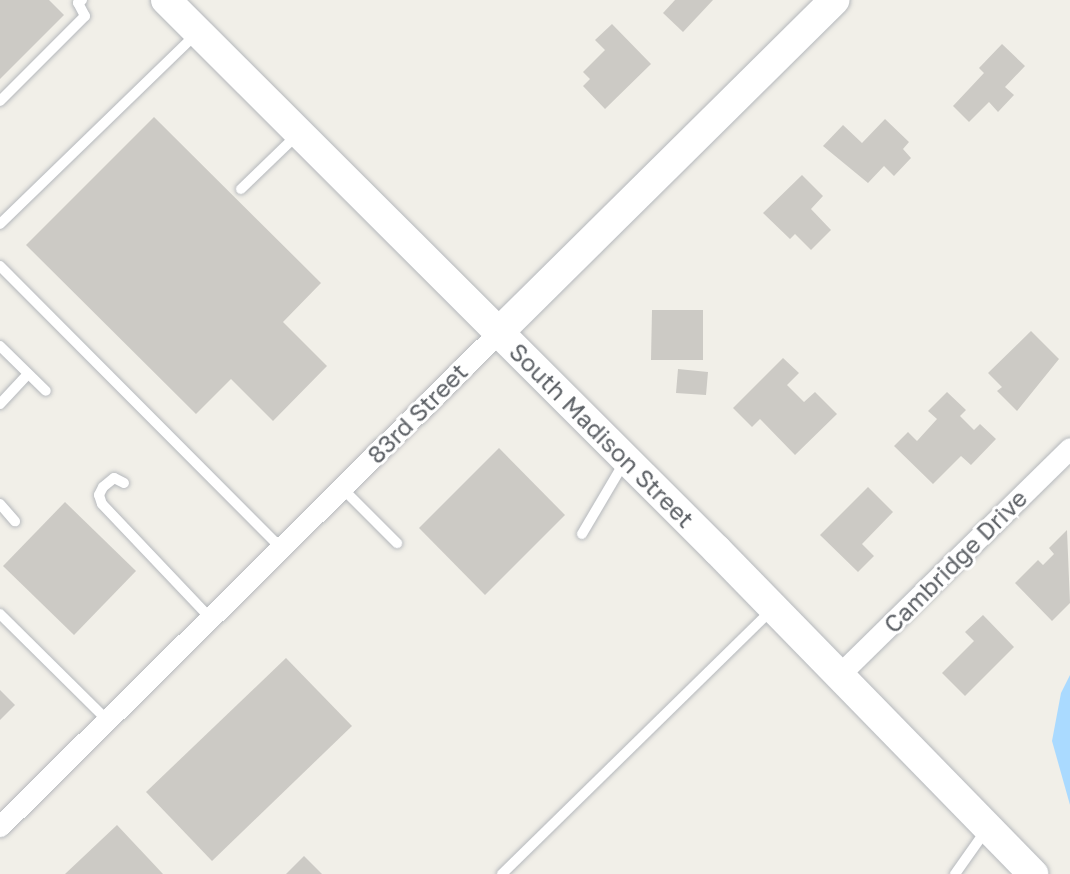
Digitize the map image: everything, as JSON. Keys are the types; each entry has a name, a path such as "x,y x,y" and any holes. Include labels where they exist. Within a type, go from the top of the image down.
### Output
{"street":[{"name":"South Madison Street","path":"166,0 840,674 1033,874"},
{"name":"83rd Street","path":"0,827 834,0"},
{"name":"Cambridge Drive","path":"840,674 1070,448"}],"lane":[{"path":"0,101 85,16 78,4 82,0"},
{"path":"0,224 198,32"},
{"path":"241,189 299,133"},
{"path":"0,266 281,548"},
{"path":"0,346 46,391"},
{"path":"0,404 28,374"},
{"path":"582,534 625,461"},
{"path":"124,483 114,478 103,487 99,495 102,504 210,618"},
{"path":"342,488 397,543"},
{"path":"0,504 15,521"},
{"path":"502,874 774,608"},
{"path":"0,614 107,720"},
{"path":"955,874 988,827"}],"water":[{"path":"1070,675 1070,805 1052,741 1061,693"}],"building":[{"path":"0,0 49,0 64,15 0,79"},
{"path":"675,0 713,0 683,32 663,13"},
{"path":"612,24 651,64 605,109 583,86 590,79 583,72 605,50 595,40"},
{"path":"1002,44 1025,66 1005,87 1014,95 998,112 989,102 969,122 953,106 984,73 979,68"},
{"path":"154,117 321,283 283,322 327,366 273,421 231,379 196,414 26,245"},
{"path":"885,119 909,142 903,149 911,158 894,176 884,166 868,183 823,146 843,125 862,143"},
{"path":"802,175 823,196 811,209 831,230 811,250 795,234 790,239 763,213"},
{"path":"652,310 703,310 703,360 651,360"},
{"path":"1031,331 1059,359 1017,411 997,391 1002,387 988,373"},
{"path":"783,358 799,373 787,385 804,402 815,392 837,414 795,455 760,419 752,427 733,408"},
{"path":"678,369 708,372 706,395 676,393"},
{"path":"947,392 966,410 960,416 974,430 980,424 996,439 971,465 961,456 933,484 894,446 908,432 917,441 937,419 928,411"},
{"path":"499,448 565,515 485,595 419,528"},
{"path":"868,487 893,512 862,544 874,556 858,572 820,535"},
{"path":"65,502 136,571 74,635 3,566"},
{"path":"1067,530 1070,603 1052,621 1015,583 1038,560 1043,565 1054,554 1049,548"},
{"path":"983,615 1014,647 965,696 942,673 974,641 965,632"},
{"path":"286,658 352,726 212,861 146,792"},
{"path":"0,690 15,705 0,720"},
{"path":"117,825 163,874 65,874"},
{"path":"304,856 322,874 286,874"}]}
